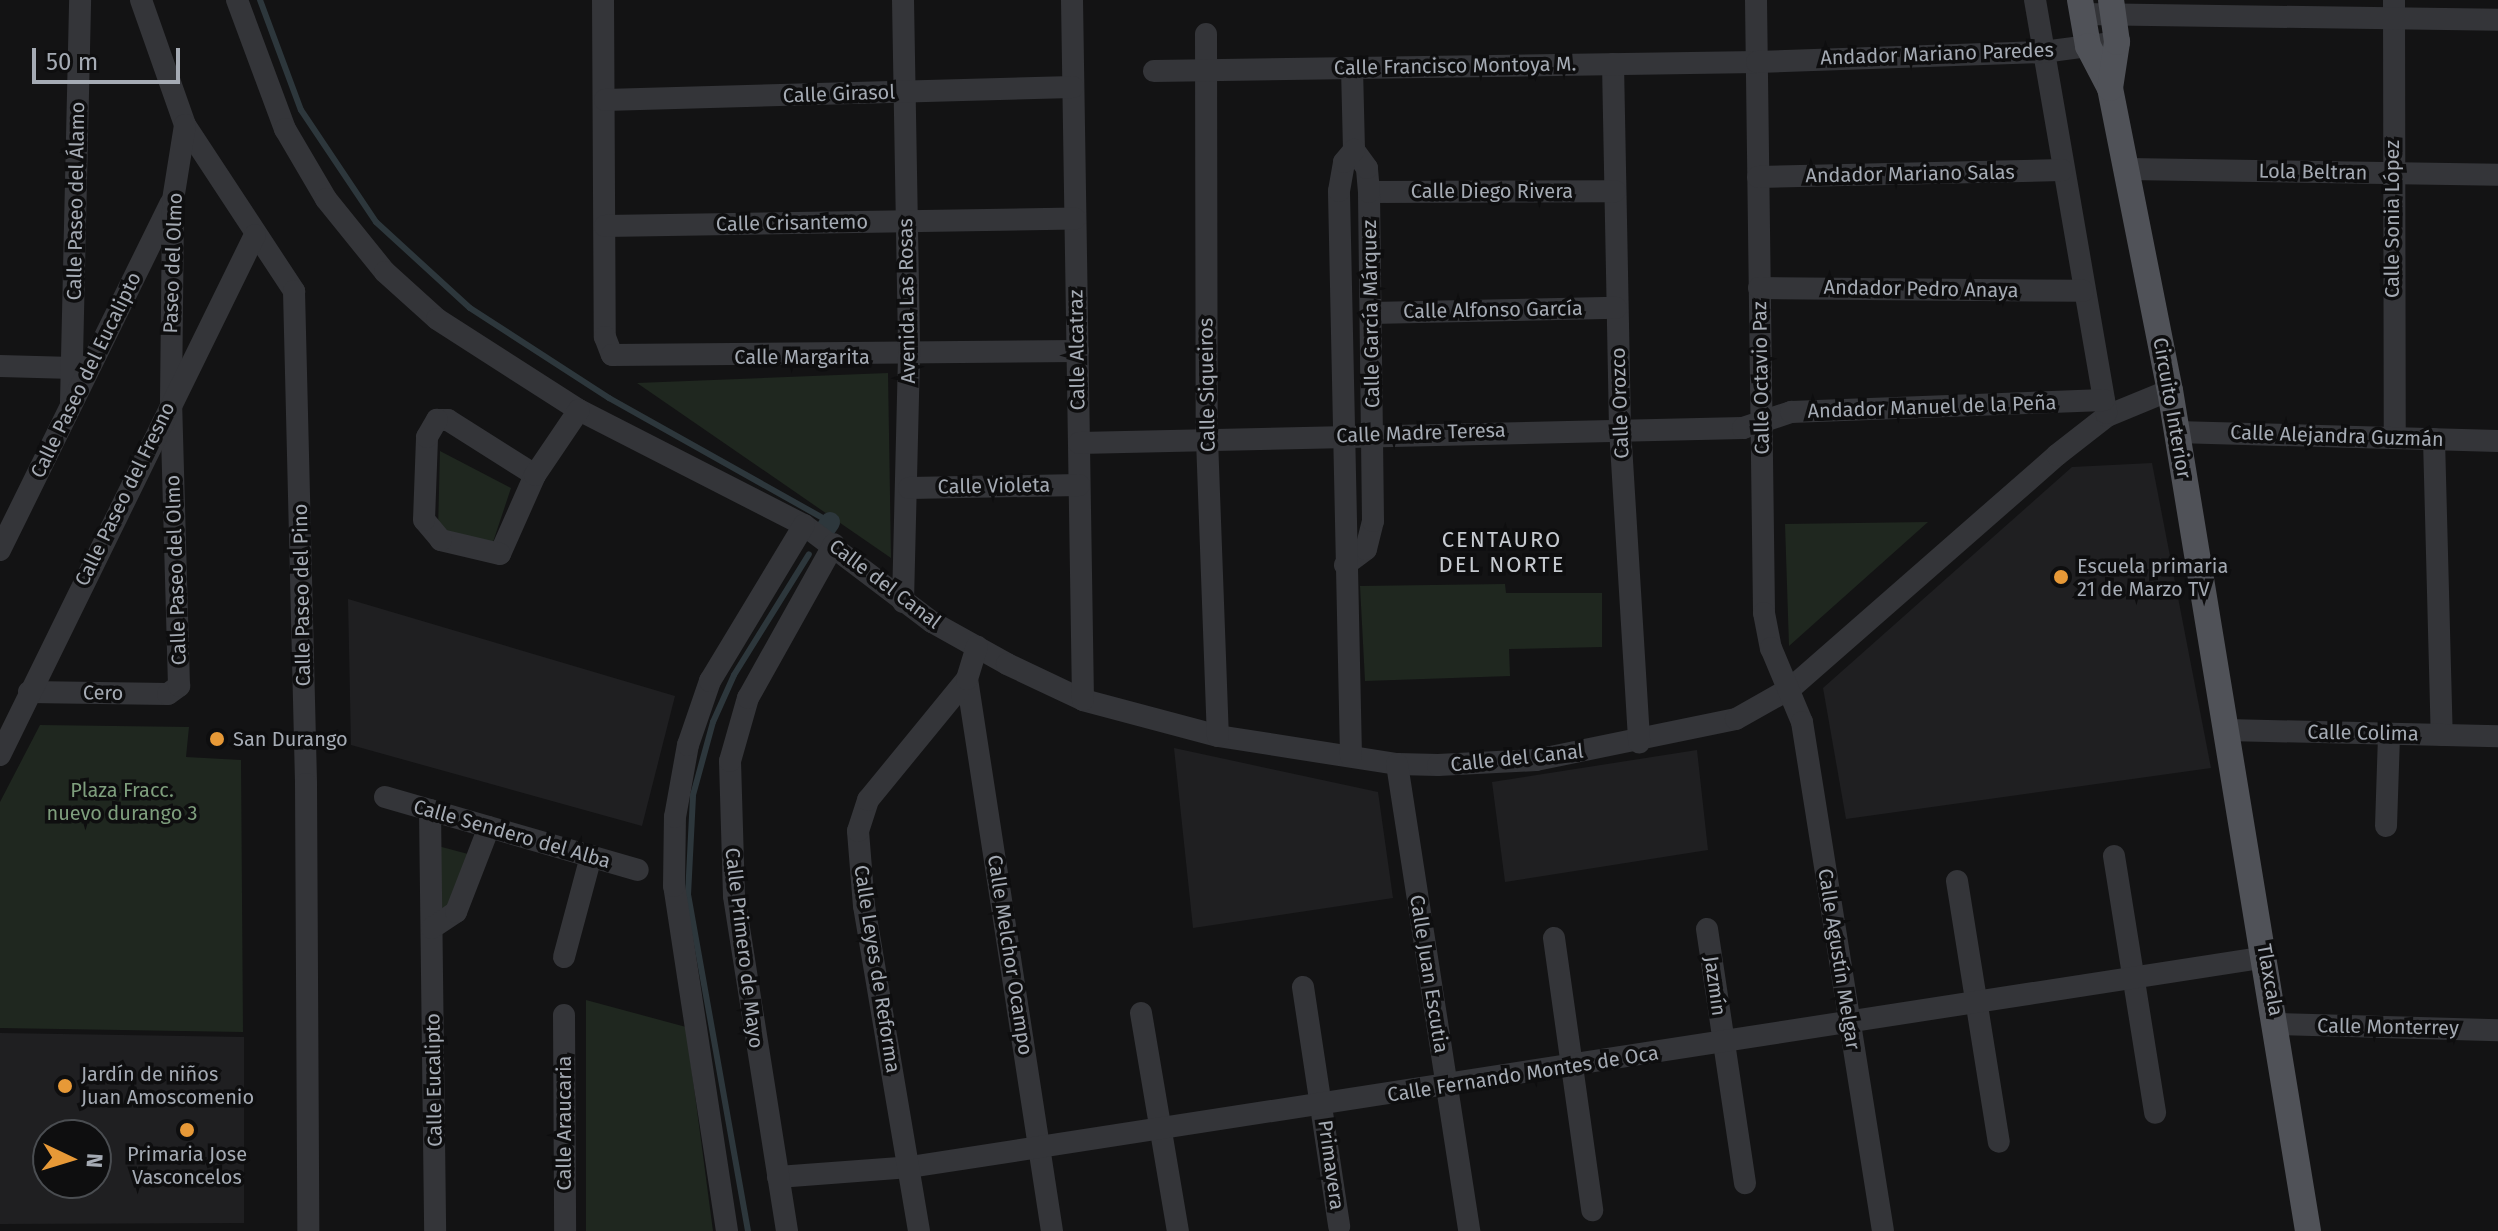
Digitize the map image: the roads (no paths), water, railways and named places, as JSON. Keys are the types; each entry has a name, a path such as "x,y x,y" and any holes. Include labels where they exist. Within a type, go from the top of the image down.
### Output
{"main road":[{"name":"Circuito Interior","path":"2081,7 2088,46 2110,88 2128,169 2170,390 2227,730"},
{"name":"Circuito Interior","path":"2110,88 2117,42 2112,7"},
{"name":"Tlaxcala","path":"2227,730 2277,1024 2308,1231"}],"street":[{"name":"Calle Paseo del Álamo","path":"71,402 80,0"},
{"name":"Calle Paseo del Pino","path":"141,0 185,125 255,235 290,280 296,306 308,1231"},
{"name":"Calle del Canal","path":"237,0 285,129 326,199 360,244 437,319 579,410 804,525 834,544 903,602 977,647 1083,700 1218,736 1397,764 1536,760 1639,742 1736,719 1791,688 2105,408 2170,390"},
{"path":"603,0 605,226"},
{"name":"Avenida Las Rosas","path":"903,0 909,356 909,488 903,602"},
{"name":"Calle Alcatraz","path":"1072,0 1083,700"},
{"name":"Calle Octavio Paz","path":"1756,0 1764,613 1771,648 1791,688"},
{"path":"2035,0 2105,408"},
{"path":"2081,7 2394,9 2498,20"},
{"name":"Calle Sonia López","path":"2394,9 2390,174 2395,438"},
{"name":"Calle Siqueiros","path":"1206,34 1207,439 1218,736"},
{"name":"Andador Mariano Paredes","path":"1757,62 2043,52 2117,42"},
{"name":"Calle Francisco Montoya M.","path":"1154,71 1757,62"},
{"name":"Calle Orozco","path":"1613,64 1620,428 1639,742"},
{"name":"Calle García Márquez","path":"1345,565 1364,553 1371,540 1369,192 1367,168 1354,150 1352,68"},
{"name":"Calle Girasol","path":"605,100 1073,87"},
{"name":"Paseo del Olmo","path":"171,401 173,200 185,125"},
{"name":"Calle García Márquez","path":"1351,756 1339,191 1344,162 1354,150"},
{"name":"Lola Beltran","path":"2128,169 2498,175"},
{"name":"Andador Mariano Salas","path":"1758,177 2062,170"},
{"name":"Calle Diego Rivera","path":"1369,192 1615,191"},
{"name":"Calle Paseo del Eucalipto","path":"0,550 173,200"},
{"name":"Calle Crisantemo","path":"605,226 1075,219"},
{"name":"Calle Margarita","path":"605,226 605,337 612,355 622,359 1078,351"},
{"name":"Calle Paseo del Fresno","path":"0,755 255,235"},
{"name":"Andador Pedro Anaya","path":"1759,288 2083,291"},
{"name":"Calle Alfonso García","path":"1371,313 1616,308"},
{"path":"0,366 73,368"},
{"name":"Calle Paseo del Olmo","path":"171,401 180,680 176,690"},
{"name":"Andador Manuel de la Peña","path":"1761,421 1791,412 2105,408"},
{"path":"535,475 448,420 437,420 427,437 424,520 441,540 500,554 535,475 579,410"},
{"name":"Calle Madre Teresa","path":"1079,443 1620,428 1743,428 1761,421"},
{"name":"Calle Alejandra Guzmán","path":"2176,432 2498,441"},
{"path":"2434,439 2442,735"},
{"name":"Calle Violeta","path":"909,488 1079,485"},
{"path":"727,1231 674,886 675,817 688,745 710,681 804,525"},
{"name":"Calle Primero de Mayo","path":"787,1231 734,896 730,761 753,687 834,544"},
{"name":"Calle Leyes de Reforma","path":"919,1231 864,906 858,831 868,800 967,679 977,647"},
{"name":"Calle Melchor Ocampo","path":"967,679 1052,1231"},
{"name":"Calle Agustín Melgar","path":"1791,688 1802,722 1883,1231"},
{"name":"Cero","path":"29,692 176,690"},
{"name":"Calle Colima","path":"2227,730 2498,736"},
{"path":"2386,826 2389,734"},
{"name":"Calle Juan Escutia","path":"1397,764 1469,1231"},
{"name":"Calle Sendero del Alba","path":"385,797 638,870"},
{"name":"Calle Eucalipto","path":"430,810 435,1231"},
{"path":"432,928 456,912 489,827"},
{"path":"564,957 591,856"},
{"path":"2114,856 2155,1113"},
{"path":"1957,881 1999,1142"},
{"name":"Jazmín","path":"1707,929 1745,1183"},
{"path":"1554,938 1592,1210"},
{"name":"Calle Fernando Montes de Oca","path":"778,1177 910,1167 1722,1044 2266,957"},
{"name":"Primavera","path":"1303,987 1339,1226"},
{"path":"1141,1013 1178,1231"},
{"name":"Calle Araucaria","path":"564,1015 565,1231"},
{"name":"Calle Monterrey","path":"2277,1024 2498,1030"}],"waterway":[{"path":"260,0 301,110 376,222 470,308 609,398 830,522"},
{"path":"820,537 830,522"},
{"path":"748,1231 688,895 693,795 713,722 734,675 809,554"}],"place":[{"name":"Escuela primaria 21 de Marzo TV","path":"2061,577"},
{"name":"San Durango","path":"217,739"},
{"name":"Jardín de niños Juan Amoscomenio","path":"65,1086"},
{"name":"Primaria Jose Vasconcelos","path":"187,1130"}],"district":[{"name":"CENTAURO DEL NORTE","path":"1502,552"}],"park label":[{"name":"Plaza Fracc. nuevo durango 3","path":"122,802"}]}
